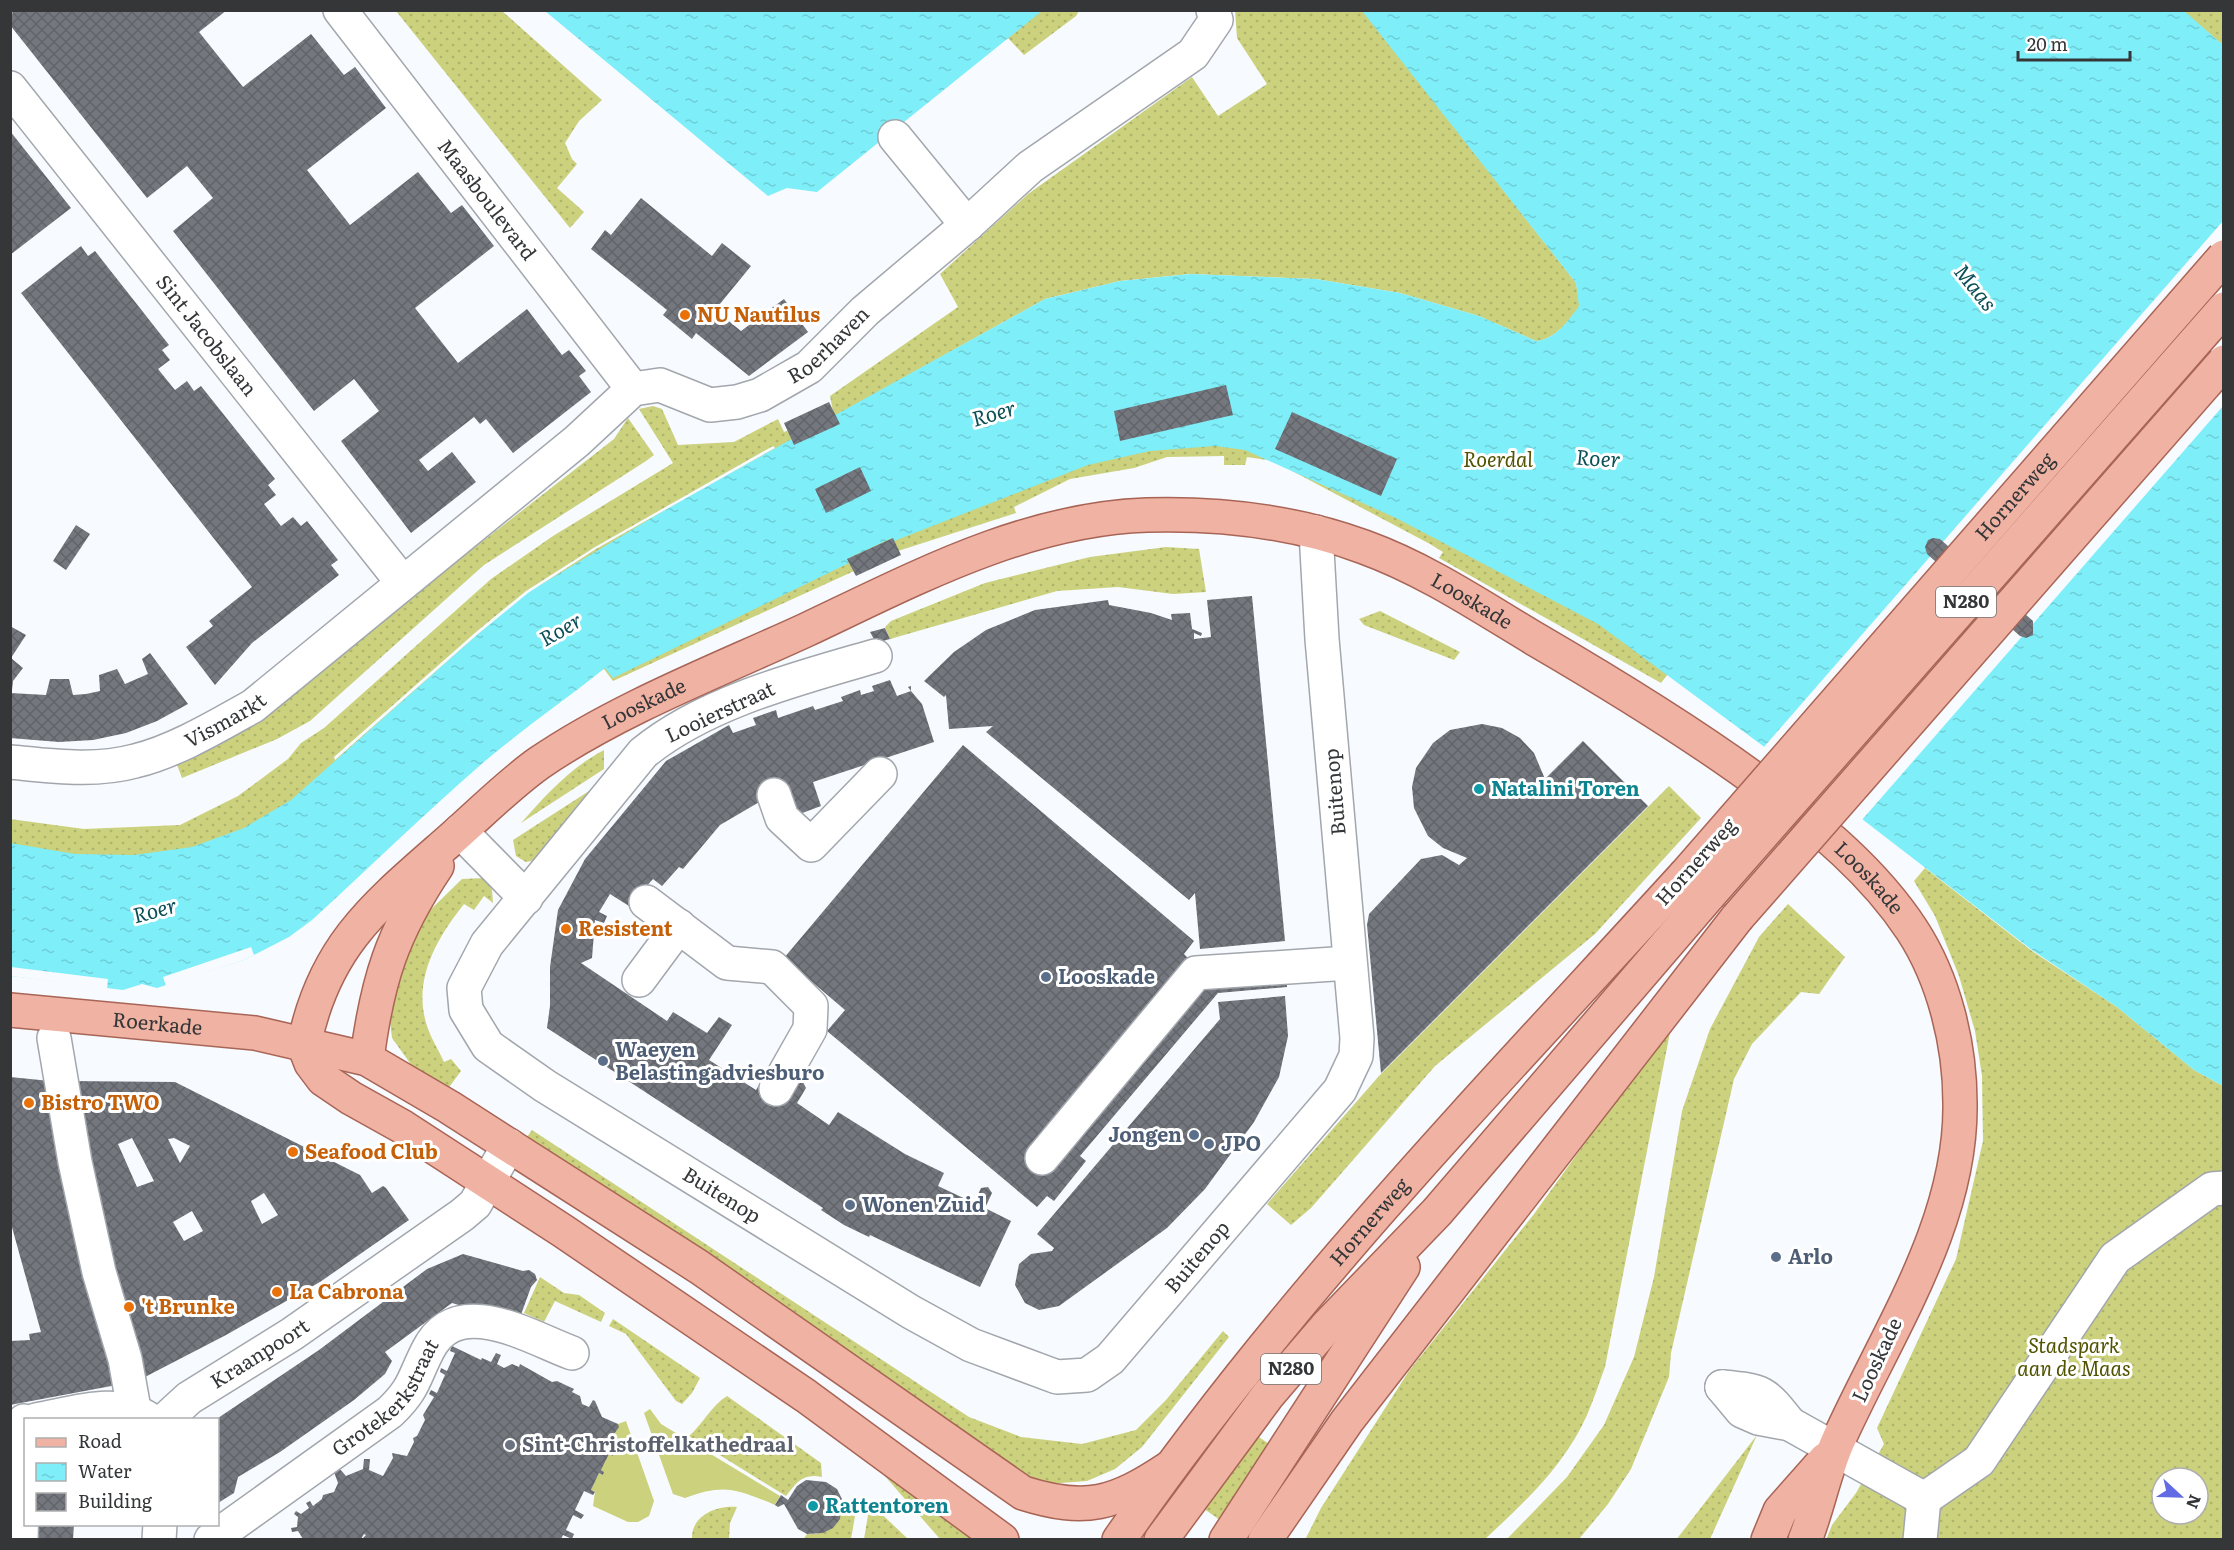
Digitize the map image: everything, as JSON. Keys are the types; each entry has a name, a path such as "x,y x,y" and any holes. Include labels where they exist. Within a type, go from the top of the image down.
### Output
{"main road":[{"name":"Hornerweg","path":"1161,1539 1268,1395 1327,1326 1437,1212 1697,885 2223,257"},
{"name":"Hornerweg","path":"1168,1468 1279,1326 1349,1245 1697,885 2223,309"},
{"name":"N280","path":"1268,1537 1347,1421 1737,918 2223,363"},
{"name":"Looskade","path":"304,1045 317,992 333,961 380,904 537,765 579,739 908,581 1018,537 1081,523 1143,515 1210,516 1316,532 1409,565 1673,721 1793,808 1860,864 1891,900 1916,935 1929,962 1948,1016 1958,1068 1960,1125 1954,1174 1926,1257 1835,1449 1805,1539"},
{"name":"Looskade","path":"367,1059 375,1000 384,967 400,926 460,831"},
{"name":"Roerkade","path":"10,1010 255,1032 367,1059 510,1144 699,1267 1023,1493 1061,1503 1106,1501 1133,1492 1168,1468"},
{"path":"304,1045 311,1063 323,1079 487,1182 806,1396 1002,1539"},
{"name":"Hornerweg","path":"1226,1539 1358,1340 1437,1212"},
{"name":"Looskade","path":"1768,1539 1780,1511 1835,1449"},
{"name":"N280","path":"1119,1539 1168,1468"}],"street":[{"name":"Maasboulevard","path":"340,10 633,389"},
{"name":"Roerhaven","path":"633,389 660,385 710,405 737,402 760,395 809,367 865,311 967,225 1030,167 1193,54 1216,20 1213,10"},
{"name":"Sint Jacobslaan","path":"10,88 403,583"},
{"path":"895,137 967,225"},
{"path":"403,583 577,441 633,389"},
{"name":"Buitenop","path":"545,1086 940,1329 1013,1362 1057,1377 1073,1378 1087,1375 1110,1359 1340,1090 1356,1056 1357,1038 1322,639 1316,532"},
{"name":"Vismarkt","path":"10,762 77,768 136,761 202,734 253,706 403,583"},
{"name":"Looierstraat","path":"545,1086 488,1046 466,1010 465,988 488,944 643,753 665,735 768,687 875,656"},
{"path":"774,795 782,818 811,845 880,774"},
{"path":"460,831 526,898"},
{"path":"646,902 727,963 772,968 810,1006 810,1029 776,1089"},
{"path":"639,980 679,926"},
{"path":"1042,1158 1196,973 1349,963"},
{"path":"44,1418 99,1410 142,1414 99,1272 75,1162 54,1038"},
{"name":"Kraanpoort","path":"166,1418 189,1398 292,1334 462,1215 475,1204 510,1144"},
{"path":"1920,1539 1924,1499 1978,1461 2115,1258 2212,1189 2223,1188"},
{"name":"Grotekerkstraat","path":"211,1539 390,1412 408,1395 428,1349 439,1334 450,1326 467,1320 488,1321 572,1353"},
{"path":"21,1539 24,1421"},
{"path":"1790,1424 1924,1499"}],"green space":[{"path":"1042,10 1079,11 1076,16 1024,55 1008,38"},
{"path":"396,11 502,11 602,100 579,121 565,143 572,159 577,164 557,188 584,212 570,228"},
{"path":"1235,11 1363,11 1576,283 1580,306 1566,323 1549,337 1536,341 1479,316 1400,293 1316,279 1190,274 1120,281 1045,299 876,393 1171,302 1668,674 1661,683 1439,558 1443,552 1430,544 1262,455 1256,454 1267,460 1247,457 1245,465 1224,465 1224,456 1167,457 1134,468 1070,479 1014,507 1016,513 898,551 613,681 604,669 11,970 10,819 84,829 180,825 238,796 288,759 301,743 324,728 491,579 553,536 673,463 639,409 653,406 662,409 678,445 734,442 778,419 784,432 833,411 830,396 958,307 940,274 1028,194 1192,77 1218,116 1267,84 1237,38"},
{"path":"2183,11 2223,11 2223,45 2185,13"},
{"path":"628,418 654,455 484,565 310,721 277,739 182,778 176,762 374,626 614,439"},
{"path":"1166,547 1199,549 1206,592 1173,594 1118,587 1057,591 890,639 885,627 891,621 985,583 1090,557"},
{"path":"1380,611 1460,652 1454,660 1364,625 1359,619"},
{"path":"604,750 604,769 521,823 569,774"},
{"path":"603,782 536,860 526,862 516,856 513,840"},
{"path":"1669,786 1701,818 1595,934 1435,1066 1311,1208 1291,1225 1267,1204 1379,1076"},
{"name":"Stadspark aan de Maas","path":"1925,868 2032,951 2117,1007 2194,1070 2223,1086 2223,1539 1826,1540 1832,1525 1856,1493 1884,1444 1877,1428 1956,1259 1983,1141 1982,1076 1975,1031 1959,976 1935,916 1914,881"},
{"path":"485,878 492,890 493,903 484,896 474,910 464,904 436,947 425,978 424,1012 431,1037 444,1062 451,1059 461,1071 447,1090 415,1070 392,1038 387,995 419,921 462,879"},
{"path":"1788,904 1845,957 1819,994 1801,992 1752,1044 1734,1079 1671,1353 1669,1377 1631,1469 1608,1504 1579,1539 1507,1539 1567,1477 1604,1425 1634,1357 1654,1277 1682,1111 1710,1029 1759,937"},
{"path":"1672,1022 1605,1367 1578,1433 1555,1467 1529,1497 1485,1539 1305,1540 1321,1508 1409,1371 1534,1214"},
{"path":"532,1130 969,1417 1021,1437 1082,1444 1136,1430 1166,1400 1223,1331 1229,1337 1142,1447 1115,1469 1087,1481 1047,1484 1009,1468 527,1137"},
{"path":"540,1277 564,1293 579,1295 605,1313 601,1322 555,1301 544,1322 524,1313"},
{"path":"613,1319 700,1378 692,1393 682,1404 676,1401 626,1334 609,1326"},
{"path":"727,1396 821,1463 822,1477 810,1476 801,1480 786,1496 689,1436"},
{"path":"650,1409 661,1424 780,1496 775,1505 740,1492 721,1489 685,1498 673,1494 644,1413"},
{"path":"626,1421 654,1501 649,1516 638,1522 628,1522 593,1506 595,1492 591,1490 599,1473 603,1475 604,1472 601,1470 609,1454 613,1456 614,1452 604,1448 618,1424"},
{"path":"1253,1433 1272,1446 1224,1523 1200,1506"},
{"path":"1757,1435 1710,1539 1676,1540"},
{"path":"876,1466 985,1539 940,1539"},
{"path":"870,1503 908,1539 864,1539"},
{"path":"737,1507 730,1523 729,1539 692,1539 693,1531 700,1518 713,1510"},
{"path":"841,1513 855,1516 851,1539 803,1540 807,1534 824,1532 833,1527"}],"water":[{"path":"2183,10 2223,45 2223,1086 2194,1070 2117,1007 2032,950 1862,819 1598,624 1396,518 1245,450 1215,446 1150,451 1088,465 894,541 892,538 847,559 849,563 613,678 605,668 485,761 312,920 289,937 244,960 157,988 142,984 123,990 11,976 10,843 75,854 134,855 192,847 244,828 291,800 527,593 680,501 1045,299 1120,281 1191,274 1316,279 1400,293 1479,316 1536,341 1555,333 1579,306 1576,283 1362,11"},
{"path":"545,11 1042,11 817,192 787,188 768,196"}],"pier":[{"path":"2223,221 2223,406 1861,821 1763,748"},
{"path":"773,446 775,448 596,549 528,593 335,760 334,757 526,591 595,547"},
{"path":"251,947 254,955 244,960 166,986 163,977"},
{"path":"11,967 108,979 107,989 11,976"}],"building":[{"path":"13,10 227,10 199,32 243,87 311,34 344,75 355,67 386,108 307,170 350,225 418,172 451,213 462,205 494,246 415,308 458,363 527,309 562,355 569,350 586,371 579,376 591,392 513,453 486,419 480,424 474,417 419,460 428,471 452,452 476,482 411,533 341,441 379,411 354,379 314,411 173,231 213,198 187,166 147,198 10,25"},
{"path":"10,131 71,208 10,255"},
{"path":"641,198 712,256 722,243 751,266 715,310 741,331 784,299 808,332 749,376 696,333 692,339 663,315 667,310 591,249 605,230 611,235"},
{"path":"81,246 88,256 95,251 169,345 162,350 170,360 158,369 175,390 187,381 194,391 201,386 275,479 268,485 276,495 264,504 281,526 293,517 301,526 307,521 338,560 331,565 339,575 252,643 215,685 186,647 213,626 209,621 252,587 21,293"},
{"path":"1226,385 1233,415 1120,441 1114,411"},
{"path":"829,402 840,424 794,445 784,423"},
{"path":"1292,412 1397,459 1381,496 1275,449"},
{"path":"860,467 871,491 826,513 815,489"},
{"path":"76,525 90,534 66,570 53,561"},
{"path":"893,538 901,555 856,576 847,559"},
{"path":"1940,539 2033,621 2033,635 2026,638 2020,636 1927,554 1925,547 1928,540"},
{"path":"1252,596 1285,941 1200,949 1195,893 1189,900 986,732 993,726 949,729 946,695 944,697 924,681 954,652 986,630 1035,610 1108,600 1109,605 1151,613 1172,620 1171,614 1190,613 1192,629 1202,633 1201,636 1194,633 1194,639 1211,637 1207,600"},
{"path":"10,626 26,635 11,658 23,668 13,681 12,690 10,690"},
{"path":"885,628 890,639 876,643 870,632"},
{"path":"150,653 188,704 157,721 126,733 93,740 59,742 10,738 10,693 46,695 50,679 69,679 73,695 100,691 99,675 117,669 125,684 148,674 142,659"},
{"path":"890,680 897,696 911,691 922,704 934,742 813,782 821,806 797,815 768,797 720,825 683,869 679,867 662,886 653,879 629,906 610,894 599,912 607,916 604,923 595,920 592,958 581,963 667,1021 673,1012 707,1033 719,1017 732,1025 709,1060 756,1090 762,1080 803,1082 806,1088 797,1103 829,1125 838,1112 905,1154 944,1173 938,1186 974,1203 981,1188 988,1187 992,1193 985,1208 1011,1221 980,1287 844,1225 821,1210 823,1208 547,1028 550,1006 550,967 558,910 585,859 666,761 729,725 733,733 756,725 753,718 776,710 778,718 813,706 815,710 843,701 841,697 860,690 861,695 874,691 872,686"},
{"path":"1482,724 1502,728 1520,738 1534,753 1545,779 1583,741 1648,806 1381,1073 1367,925 1369,914 1421,859 1442,855 1459,865 1467,858 1443,848 1428,836 1414,808 1412,787 1416,768 1433,743 1450,730"},
{"name":"Looskade","path":"963,745 1194,941 1184,954 1189,959 1283,950 1287,987 1218,993 1080,1156 1086,1161 1054,1201 1047,1196 1037,1207 827,1031 845,1010 784,958"},
{"path":"1285,996 1288,1036 1279,1077 1254,1122 1205,1189 1167,1228 1059,1306 1039,1310 1025,1303 1015,1285 1019,1264 1031,1254 1052,1251 1054,1248 1037,1234 1220,1019 1218,1002"},
{"path":"10,1077 50,1081 122,1384 10,1405 10,1341 30,1340 29,1334 41,1332 10,1220"},
{"path":"67,1081 175,1082 360,1175 372,1193 383,1186 409,1220 320,1282 143,1378","holes":["132,1138 154,1181 137,1187 118,1144","174,1138 190,1146 180,1163 168,1139","264,1193 278,1215 262,1224 251,1201","192,1211 203,1231 184,1241 173,1222"]},
{"path":"463,1254 523,1271 529,1270 535,1274 537,1280 531,1287 518,1323 452,1303 385,1352 392,1361 385,1374 354,1400 280,1452 238,1477 234,1493 219,1502 218,1418 319,1350 427,1269"},
{"name":"Sint-Christoffelkathedraal","path":"452,1346 481,1360 482,1358 491,1362 496,1353 501,1355 497,1364 504,1368 512,1364 519,1367 520,1364 552,1382 557,1381 574,1389 572,1392 580,1396 582,1404 589,1407 593,1400 595,1401 602,1417 618,1424 619,1427 604,1448 614,1452 613,1456 609,1454 601,1470 604,1472 603,1475 599,1473 591,1490 595,1492 593,1495 584,1491 575,1510 584,1515 581,1519 573,1515 566,1530 574,1534 572,1539 563,1535 561,1539 362,1539 366,1535 364,1534 361,1539 303,1539 298,1531 292,1532 291,1528 297,1527 298,1517 294,1514 296,1511 301,1514 309,1508 306,1503 310,1501 313,1506 322,1499 323,1495 334,1492 338,1483 334,1472 339,1468 346,1476 363,1469 364,1459 370,1459 369,1470 383,1476 393,1458 392,1453 407,1456 414,1442 413,1438 417,1436 425,1420 423,1415 434,1397 429,1394 431,1390 437,1393 445,1375 440,1372 441,1368 447,1371 455,1353 450,1351"},
{"name":"Rattentoren","path":"806,1480 826,1482 837,1489 842,1499 840,1519 833,1528 823,1533 807,1534 798,1529 784,1504 778,1507 775,1505 781,1495 788,1500 797,1486"},
{"path":"31,1526 74,1526 73,1539 30,1539"}],"place":[{"name":"NU Nautilus","path":"685,315"},
{"name":"Natalini Toren","path":"1479,789"},
{"name":"Resistent","path":"566,929"},
{"name":"Looskade","path":"1046,977"},
{"name":"Waeyen Belastingadviesburo","path":"603,1061"},
{"name":"Bistro TWO","path":"29,1103"},
{"name":"Jongen","path":"1194,1135"},
{"name":"JPO","path":"1209,1144"},
{"name":"Seafood Club","path":"293,1152"},
{"name":"Wonen Zuid","path":"850,1205"},
{"name":"Arlo","path":"1776,1257"},
{"name":"La Cabrona","path":"277,1292"},
{"name":"'t Brunke","path":"129,1307"},
{"name":"Sint-Christoffelkathedraal","path":"510,1445"},
{"name":"Rattentoren","path":"813,1506"}],"water label":[{"name":"Maas","path":"1975,288"},
{"name":"Roer","path":"994,414"},
{"name":"Roer","path":"1598,459"},
{"name":"Roer","path":"561,630"},
{"name":"Roer","path":"155,911"}],"park label":[{"name":"Roerdal","path":"1498,460"}]}
